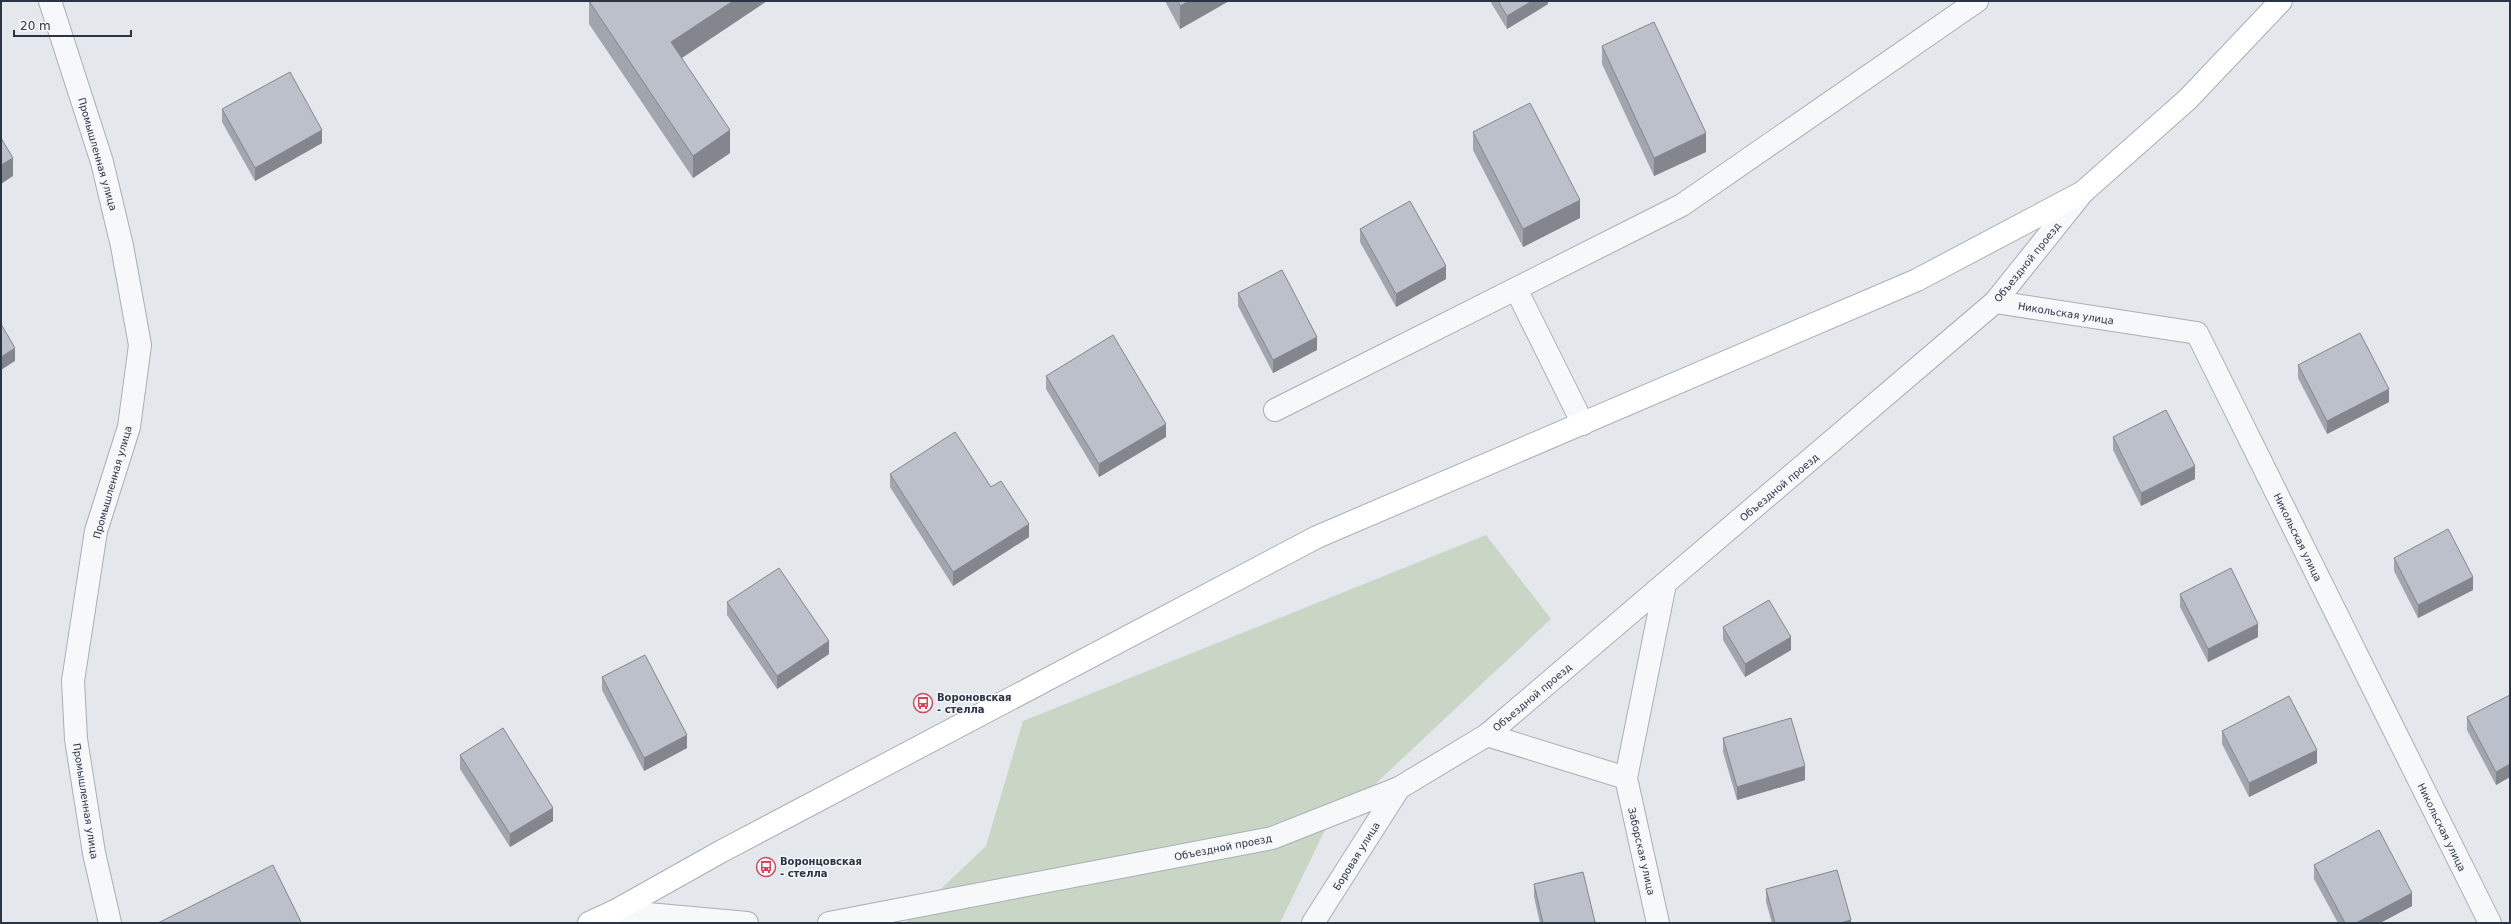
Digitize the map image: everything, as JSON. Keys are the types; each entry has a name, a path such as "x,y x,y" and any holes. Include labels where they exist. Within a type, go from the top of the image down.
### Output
{"main road":[{"path":"589,923 615,911 722,851 1317,537 1917,280 2083,192 2188,99 2281,1"}],"street":[{"name":"Промышленная улица","path":"50,1 102,162 122,246 140,344 130,427 96,531 73,681 76,739 94,852 110,923"},
{"path":"1275,410 1682,205 1977,1"},
{"name":"Объездной проезд","path":"829,923 1272,838 1399,788 1487,735 1995,302 2083,192"},
{"path":"1516,288 1583,424"},
{"name":"Никольская улица","path":"1995,302 2197,333 2490,923"},
{"path":"1487,735 1626,778 1665,584"},
{"name":"Заборская улица","path":"1626,778 1658,923"},
{"name":"Боровая улица","path":"1313,923 1399,788"},
{"path":"615,911 746,923"}],"green space":[{"path":"1486,535 1551,619 1324,832 1280,923 905,923 986,846 1023,721"}],"building":[{"path":"589,1 733,1 671,42 730,130 693,156"},
{"path":"1178,1 1189,1 1180,6"},
{"path":"1498,1 1532,1 1507,16"},
{"path":"1654,22 1706,133 1654,158 1602,46"},
{"path":"290,72 322,130 255,168 222,109"},
{"path":"1530,103 1580,200 1523,229 1473,132"},
{"path":"1,138 13,158 1,165"},
{"path":"1410,201 1446,266 1396,294 1360,229"},
{"path":"1282,270 1317,337 1273,360 1238,293"},
{"path":"1,324 15,348 1,357"},
{"path":"2360,333 2389,389 2327,421 2298,365"},
{"path":"1113,335 1166,424 1099,464 1046,376"},
{"path":"2166,410 2195,466 2141,493 2113,437"},
{"path":"955,432 991,487 1001,481 1029,524 953,572 890,474"},
{"path":"2448,529 2473,577 2418,605 2394,558"},
{"path":"779,568 829,641 777,676 727,602"},
{"path":"2231,568 2258,624 2208,649 2180,594"},
{"path":"1769,600 1791,637 1745,664 1723,627"},
{"path":"645,655 687,735 644,758 602,677"},
{"path":"2510,695 2510,764 2496,772 2467,717"},
{"path":"2289,696 2317,750 2249,783 2222,731"},
{"path":"1791,718 1805,766 1737,787 1723,738"},
{"path":"503,728 553,808 510,834 460,755"},
{"path":"2379,830 2412,893 2356,923 2345,923 2314,865"},
{"path":"273,865 301,922 158,923"},
{"path":"1837,870 1851,920 1840,923 1775,923 1766,889"},
{"path":"1583,872 1595,922 1543,923 1534,884"}],"place":[{"name":"Вороновская - стелла","path":"923,703"},
{"name":"Воронцовская - стелла","path":"766,867"}]}
